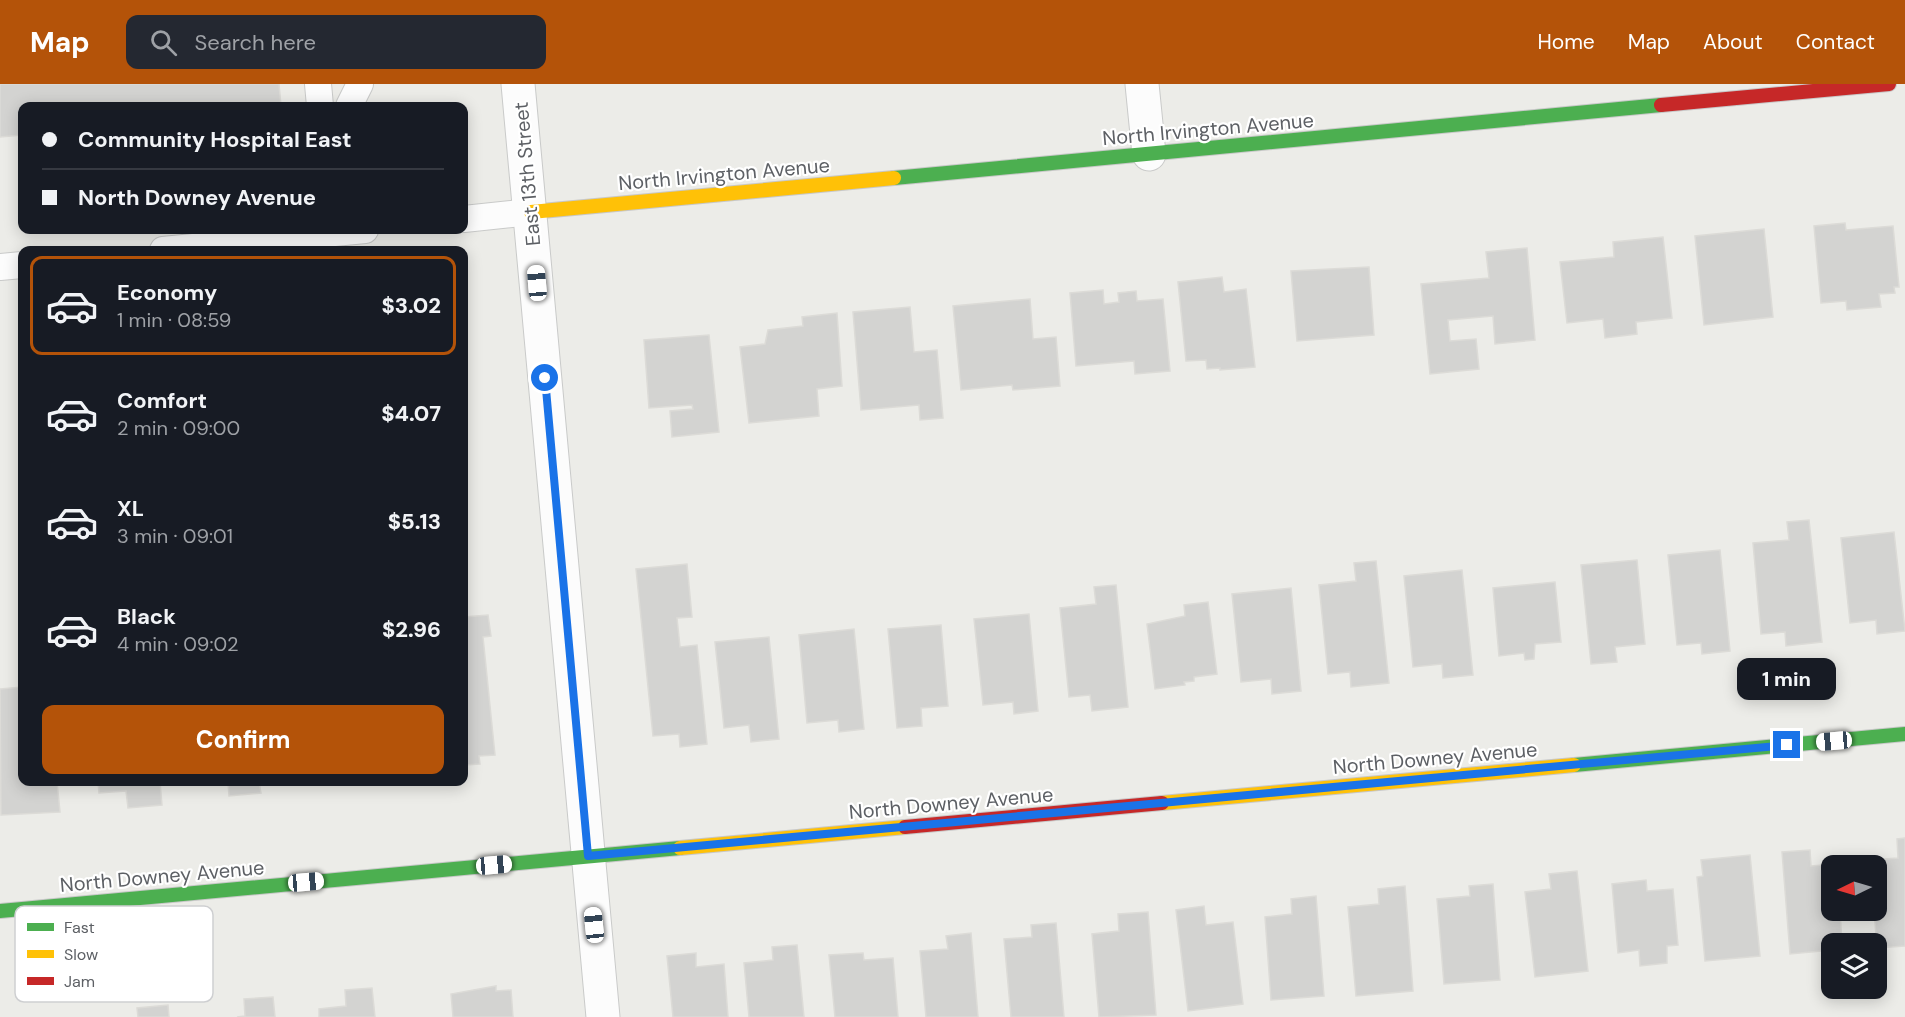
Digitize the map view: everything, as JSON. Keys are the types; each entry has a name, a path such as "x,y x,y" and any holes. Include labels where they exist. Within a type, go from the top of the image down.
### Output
{"street":[{"name":"East 13th Street","path":"518,84 603,1017"},
{"path":"1143,84 1149,154"},
{"name":"North Irvington Avenue","path":"531,212 1889,84"},
{"name":"North Downey Avenue","path":"53,906 1905,734"},
{"name":"North Downey Avenue","path":"0,911 15,910"}],"lane":[{"path":"318,84 320,102"},
{"path":"351,102 360,84"},
{"path":"468,219 531,212"},
{"path":"203,246 325,234"},
{"path":"0,267 18,265"}],"building":[{"path":"0,84 279,84 281,102 18,102 18,135 0,137"},
{"path":"1845,223 1846,230 1893,226 1899,287 1894,287 1895,293 1879,294 1881,307 1847,310 1846,301 1821,303 1814,226"},
{"path":"1764,229 1773,317 1704,325 1695,236"},
{"path":"1663,237 1672,318 1636,322 1637,334 1605,338 1603,319 1567,323 1560,262 1614,257 1613,242"},
{"path":"1527,248 1535,340 1495,344 1493,316 1448,320 1450,341 1476,339 1479,369 1430,374 1421,284 1489,278 1486,252"},
{"path":"1369,267 1374,335 1297,341 1291,271"},
{"path":"1222,277 1224,292 1246,289 1255,367 1207,369 1206,360 1186,361 1178,282"},
{"path":"1103,290 1104,304 1119,302 1118,293 1136,291 1137,301 1163,299 1170,371 1135,374 1134,361 1076,366 1070,293"},
{"path":"1030,299 1033,339 1056,337 1060,386 1013,390 1012,385 961,390 953,306"},
{"path":"910,307 914,352 937,350 943,418 920,420 919,405 861,410 853,312"},
{"path":"837,313 842,386 817,389 819,416 749,423 740,347 765,344 768,330 803,326 802,317"},
{"path":"709,335 719,432 672,437 670,411 693,409 692,405 649,408 644,340"},
{"path":"1809,520 1822,642 1786,646 1785,632 1761,634 1753,543 1789,540 1787,522"},
{"path":"1894,532 1905,631 1877,634 1876,620 1850,623 1841,538"},
{"path":"1720,550 1730,651 1702,654 1701,643 1677,645 1668,555"},
{"path":"1637,560 1645,644 1615,647 1617,662 1591,664 1581,565"},
{"path":"1376,561 1389,683 1351,687 1350,672 1328,674 1319,585 1356,581 1354,563"},
{"path":"687,564 692,617 677,618 680,647 697,645 707,744 680,747 679,734 653,736 636,569"},
{"path":"1462,570 1473,675 1443,678 1442,664 1413,667 1404,576"},
{"path":"1555,582 1561,642 1535,644 1534,659 1525,660 1524,653 1499,656 1493,588"},
{"path":"1116,585 1128,707 1092,711 1090,695 1069,697 1060,608 1096,604 1094,587"},
{"path":"1291,588 1301,691 1272,694 1271,679 1241,682 1232,594"},
{"path":"1208,602 1217,674 1194,677 1194,681 1184,682 1185,685 1155,689 1147,624 1185,616 1184,605"},
{"path":"1029,614 1038,711 1014,714 1013,702 983,705 974,619"},
{"path":"488,615 491,636 483,637 495,755 479,756 480,764 468,765 468,617"},
{"path":"941,625 948,706 921,708 922,726 897,728 888,629"},
{"path":"854,629 864,729 839,732 838,720 807,723 799,635"},
{"path":"769,637 779,739 751,742 749,725 724,728 715,642"},
{"path":"18,687 18,786 57,786 60,812 1,815 0,689"},
{"path":"98,786 160,786 162,805 128,808 126,791 99,793"},
{"path":"228,786 260,786 261,793 229,796"},
{"path":"1905,838 1905,946 1887,947 1887,933 1876,933 1875,921 1887,921 1887,859 1898,858 1897,839"},
{"path":"1810,850 1811,866 1821,865 1821,921 1841,921 1841,933 1821,933 1821,951 1790,954 1782,852"},
{"path":"1750,855 1760,956 1705,961 1697,877 1703,876 1701,860"},
{"path":"1577,871 1588,971 1535,977 1525,892 1551,889 1549,874"},
{"path":"1646,880 1647,891 1673,889 1678,945 1667,946 1667,963 1640,966 1639,950 1618,953 1612,884"},
{"path":"1493,884 1500,980 1444,984 1437,899 1470,896 1469,886"},
{"path":"1405,886 1413,991 1356,996 1348,907 1379,904 1378,889"},
{"path":"1316,896 1324,996 1271,1000 1265,917 1292,914 1291,899"},
{"path":"1204,906 1206,925 1233,922 1243,1004 1188,1011 1176,910"},
{"path":"1148,912 1156,1015 1099,1017 1092,934 1119,931 1118,914"},
{"path":"1056,923 1064,1017 1011,1017 1004,939 1032,937 1031,925"},
{"path":"971,933 978,1017 926,1017 920,951 948,949 946,936"},
{"path":"797,945 804,1017 749,1017 744,963 773,960 772,947"},
{"path":"696,953 696,967 724,964 728,1017 673,1017 667,956"},
{"path":"863,953 864,960 893,958 898,1017 835,1017 829,955"},
{"path":"496,986 496,991 511,990 513,1017 453,1017 451,994"},
{"path":"372,988 375,1017 319,1017 319,1009 346,1006 345,990"},
{"path":"273,997 275,1017 237,1017 245,1016 244,999"},
{"path":"168,1005 169,1017 138,1017 137,1008"}],"traffic: fast":[{"path":"894,178 1661,105"},
{"path":"1574,765 1905,734"},
{"path":"54,906 680,848"},
{"path":"0,911 15,910"}],"traffic: slow":[{"path":"531,212 894,178"},
{"path":"1162,803 1574,765"},
{"path":"680,848 905,827"}],"traffic: jam":[{"path":"1661,105 1889,84"},
{"path":"905,827 1162,803"}],"route":[{"path":"545,378 588,856 1787,745"}]}
